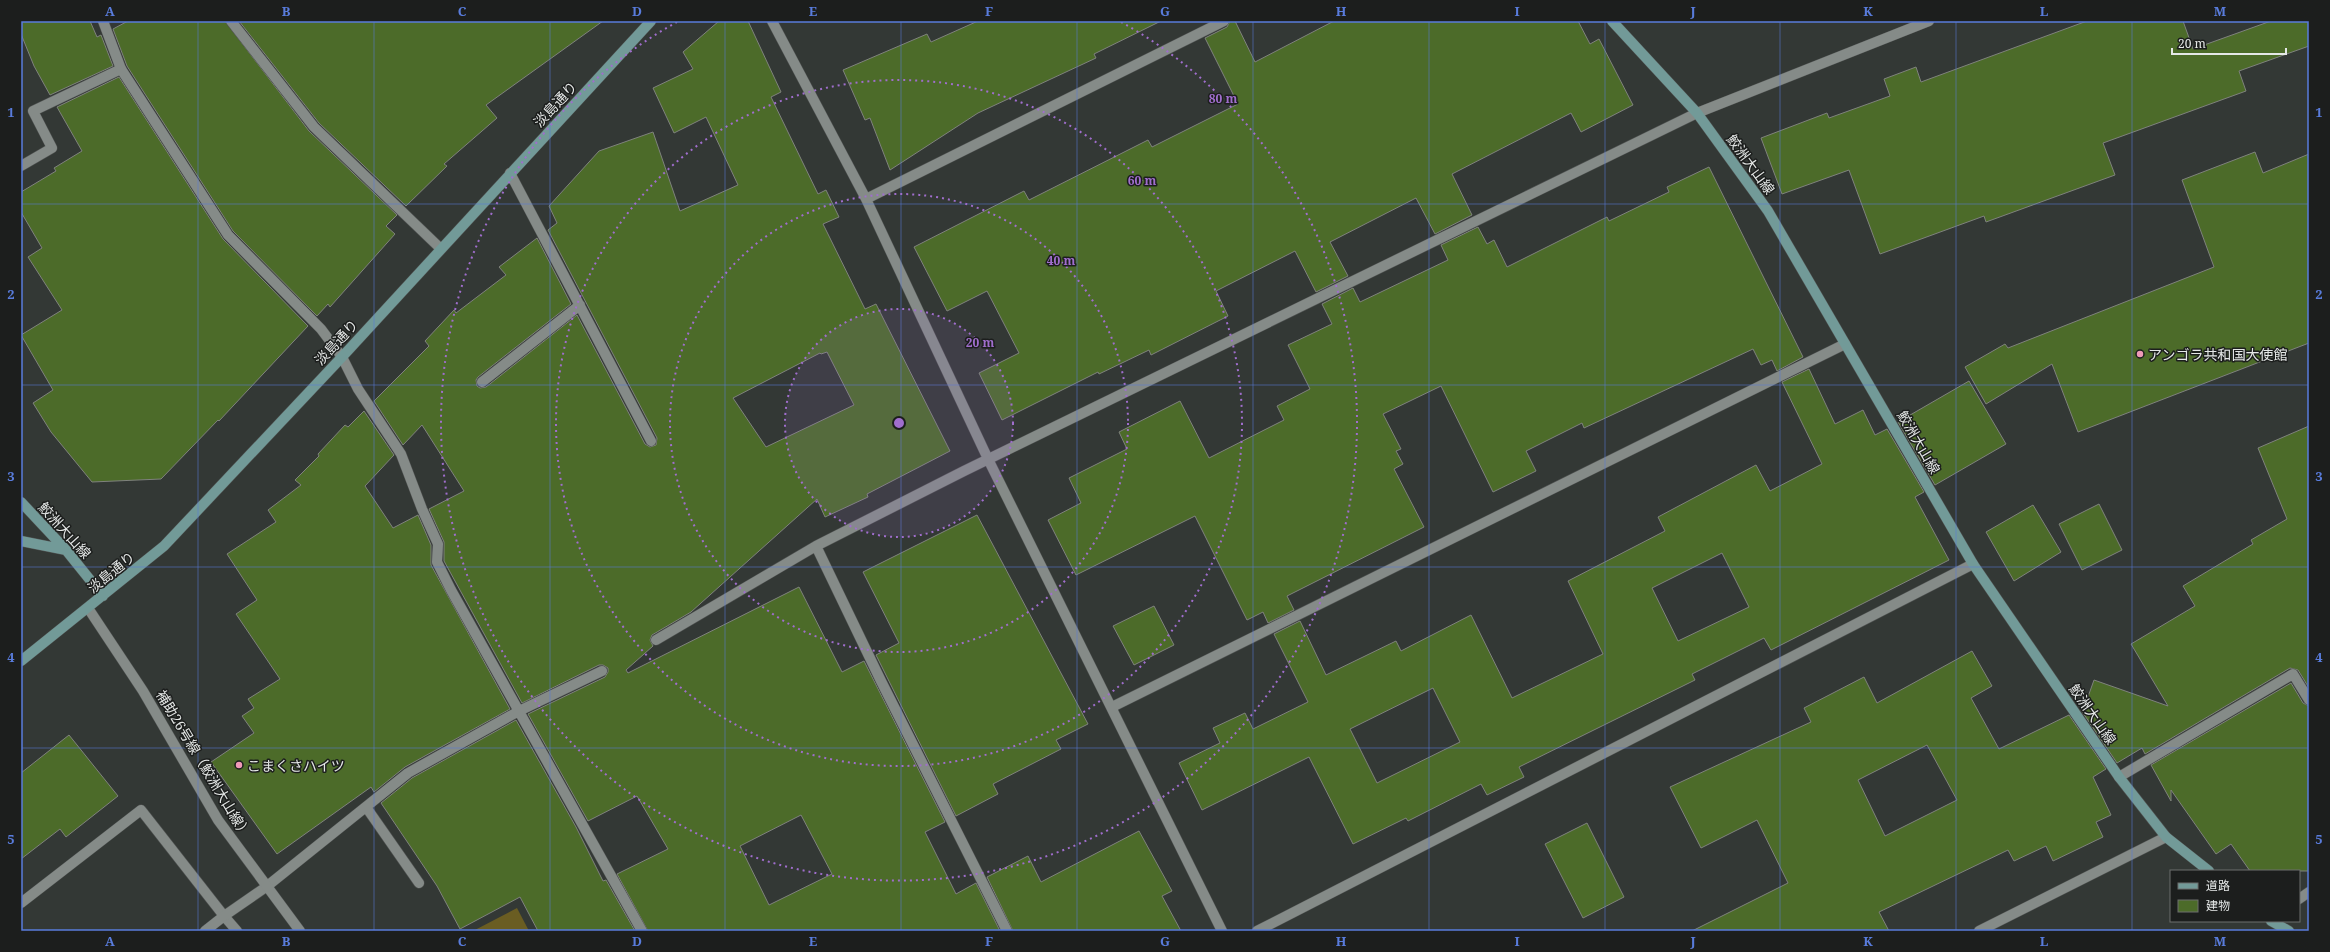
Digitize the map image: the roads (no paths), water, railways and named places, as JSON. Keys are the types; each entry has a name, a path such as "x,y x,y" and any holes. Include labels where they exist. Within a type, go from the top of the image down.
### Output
{"main road":[{"name":"淡島通り","path":"21,661 164,546 342,358 440,248 651,21"},
{"name":"鮫洲大山線","path":"1612,21 1697,113 1768,211 1973,564 2120,777 2166,837 2207,870"},
{"name":"鮫洲大山線","path":"21,502 66,550 103,596"},
{"path":"21,541 66,550"},
{"path":"2273,922 2289,931"}],"street":[{"path":"103,21 121,69 228,235 321,329 342,358 358,389 401,454 422,509 438,544 437,562 642,931"},
{"path":"231,21 314,127 440,248"},
{"path":"772,21 866,199 988,458 1222,931"},
{"path":"866,199 1224,21"},
{"path":"656,640 816,546 988,458 1697,113 1929,21"},
{"path":"21,166 52,148 34,111 121,69"},
{"path":"510,173 651,441"},
{"path":"482,382 580,305"},
{"path":"1112,707 1845,344"},
{"path":"816,546 881,681 1007,931"},
{"path":"1257,931 1973,564"},
{"name":"補助26号線（鮫洲大山線）","path":"88,608 143,691 218,820 266,887 300,931"},
{"path":"205,931 266,887 408,773 519,711 602,671"},
{"path":"2120,777 2293,674 2309,700"},
{"path":"366,807 420,883"},
{"path":"21,903 141,810 237,931"},
{"path":"1979,931 2166,837"},
{"path":"2300,898 2309,892"}],"place":[{"name":"アンゴラ共和国大使館","path":"2140,354"},
{"name":"こまくさハイツ","path":"239,765"}]}
